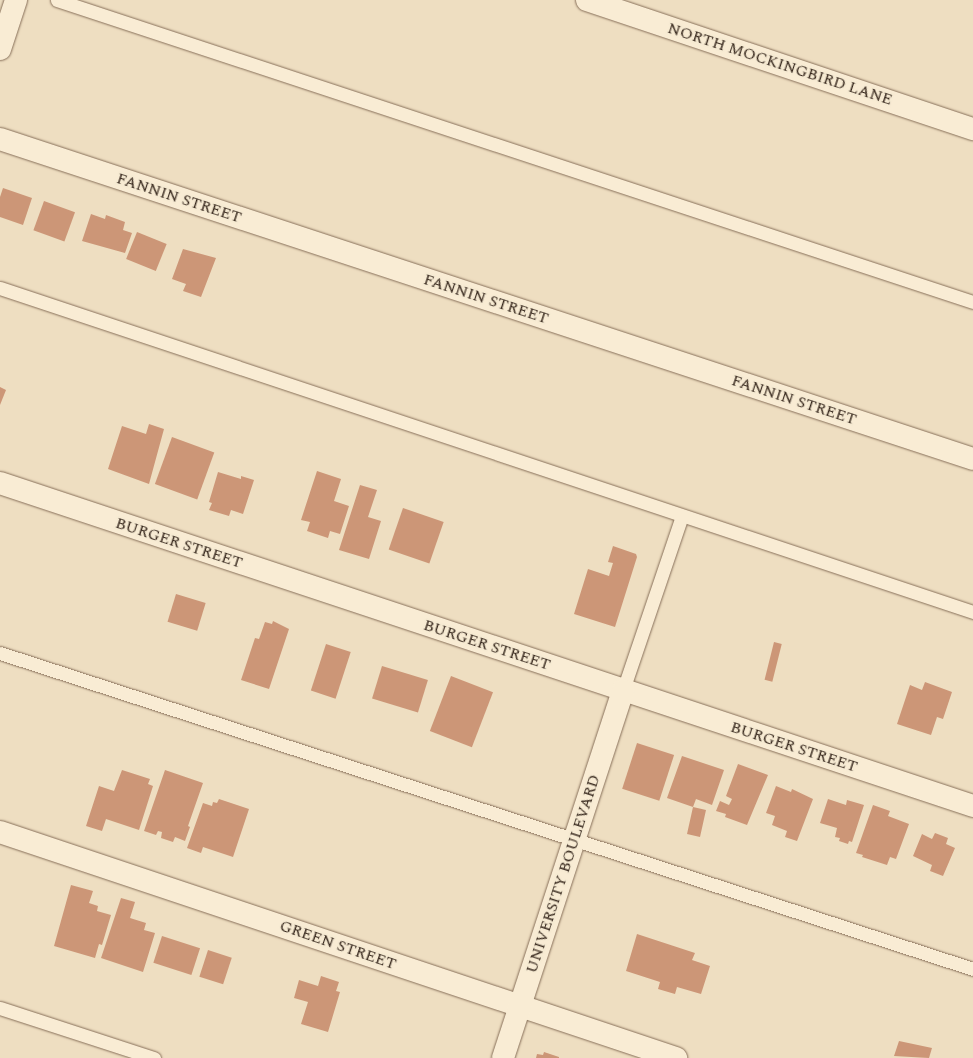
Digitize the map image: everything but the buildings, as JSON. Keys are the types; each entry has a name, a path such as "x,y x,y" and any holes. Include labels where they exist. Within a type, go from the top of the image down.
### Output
{"street":[{"path":"0,49 16,0"},
{"name":"NORTH MOCKINGBIRD LANE","path":"587,0 973,129"},
{"name":"FANNIN STREET","path":"0,139 973,459"},
{"name":"BURGER STREET","path":"0,483 973,806"},
{"name":"UNIVERSITY BOULEVARD","path":"503,1058 623,690"},
{"name":"GREEN STREET","path":"0,832 676,1058"}],"lane":[{"path":"57,0 973,302"},
{"path":"0,288 973,612"},
{"path":"623,690 682,516"},
{"path":"0,653 973,969"},
{"path":"0,1008 154,1058"}]}
